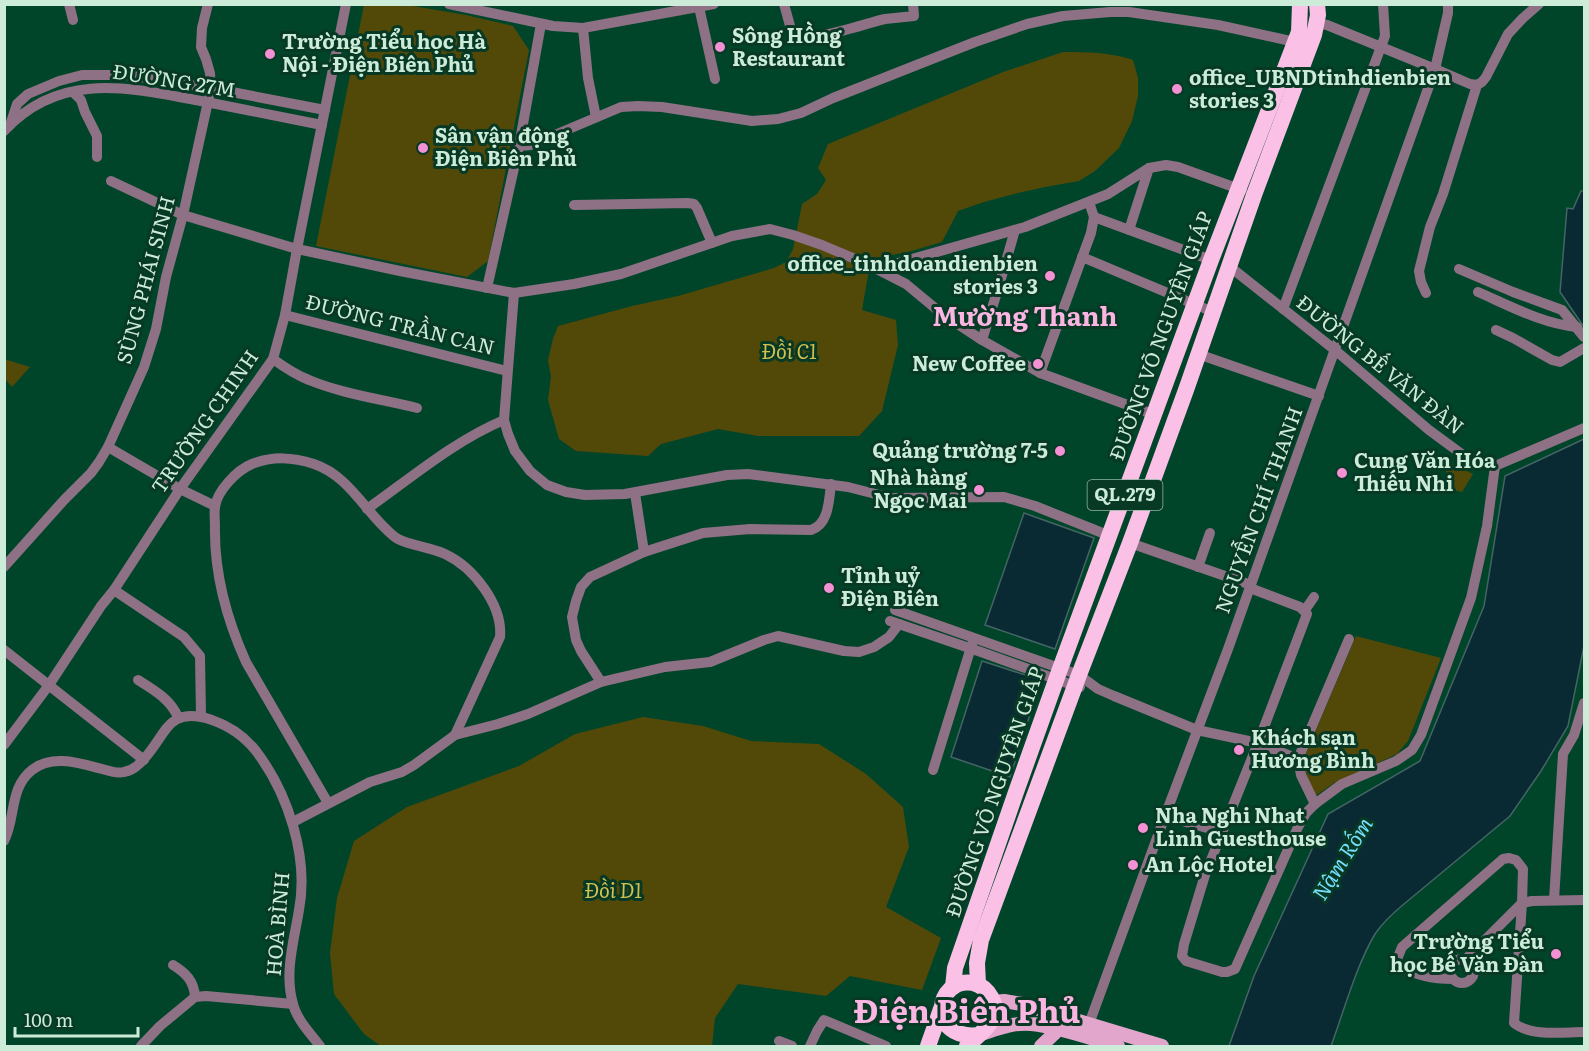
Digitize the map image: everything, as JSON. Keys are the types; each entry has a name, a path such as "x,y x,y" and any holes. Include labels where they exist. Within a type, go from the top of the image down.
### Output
{"highway":[{"name":"ĐƯỜNG VÕ NGUYÊN GIÁP","path":"978,984 977,963 981,940 1130,543 1254,195 1271,126 1299,32 1300,4"},
{"name":"ĐƯỜNG VÕ NGUYÊN GIÁP","path":"953,987 955,968 1016,792 1211,260 1238,188 1271,126 1314,35 1318,15 1317,4"},
{"path":"1211,260 1229,266"},
{"path":"1110,536 1130,543"},
{"path":"941,1009 946,1025 952,1031 969,1036 973,1041 990,1025 995,1010 990,994 978,984 969,983 953,987"},
{"name":"QL.279","path":"928,1047 943,1000 953,987"}],"main road":[{"path":"994,1002 1022,1004 1087,1030 1118,1047"},
{"path":"973,1041 1006,1026 1030,1024 1058,1030 1087,1030 1162,1047"},
{"path":"1041,1047 1058,1030"}],"street":[{"path":"69,4 73,20"},
{"path":"208,4 202,28 201,47 210,73 211,88"},
{"name":"TRƯỜNG CHINH","path":"4,745 49,685 180,489 273,359 285,315 346,4"},
{"path":"448,4 541,24 583,28 714,4"},
{"path":"784,4 792,33 799,37 817,36 886,19 914,16 913,4"},
{"path":"1283,309 1385,36 1383,4"},
{"name":"NGUYỄN CHÍ THANH","path":"1087,1030 1250,587 1435,69 1448,4"},
{"path":"1426,293 1419,271 1430,227 1443,194 1477,86 1486,77 1508,34 1539,4"},
{"path":"699,7 715,79"},
{"path":"519,146 531,145 621,107 662,107 752,121 778,119 801,113 975,42 1027,24 1063,16 1129,12 1218,25 1295,42"},
{"path":"1316,23 1327,25 1477,86"},
{"path":"488,288 519,146 541,24"},
{"path":"583,28 588,78 596,117"},
{"name":"ĐƯỜNG 27M","path":"7,128 17,104 28,94 59,81 82,75 126,75 211,88 325,110"},
{"name":"ĐƯỜNG 27M","path":"7,128 42,100 73,92 113,87 322,125"},
{"name":"SÙNG PHÁI SINH","path":"4,567 91,473 108,447 144,367 156,329 166,277 183,215 211,88"},
{"path":"73,92 81,100 97,136 97,157"},
{"path":"255,112 258,97"},
{"path":"867,264 898,263 1015,230 1108,194 1149,168 1166,165 1178,167 1254,195"},
{"path":"1130,230 1149,168"},
{"path":"111,181 183,215 297,249 514,293 621,274 732,236 770,229 822,245 906,284 941,313 981,340 1040,372 1155,415"},
{"path":"1040,372 1091,233 1094,217 1089,202"},
{"path":"574,205 694,204 712,243"},
{"path":"1094,217 1211,260"},
{"path":"981,340 999,289 1015,230"},
{"path":"1082,257 1213,312"},
{"name":"ĐƯỜNG BẾ VĂN ĐÀN","path":"1229,266 1462,455 1495,466"},
{"path":"1459,268 1513,292 1562,310 1584,338"},
{"path":"1478,292 1542,319 1564,326 1577,327"},
{"name":"ĐƯỜNG TRẦN CAN","path":"514,293 504,420 515,451 530,471 548,485 566,492 585,495 635,493 718,476 748,474 831,484 891,498 1004,497 1035,506 1110,536"},
{"name":"ĐƯỜNG TRẦN CAN","path":"285,315 507,371"},
{"path":"1496,330 1560,362 1584,348"},
{"path":"1198,354 1319,396"},
{"path":"273,359 310,381 417,408"},
{"path":"367,509 475,434 504,420"},
{"path":"1130,543 1300,607 1307,614 1221,832 1184,944 1182,956 1190,963 1227,972 1235,969 1306,813 1342,784 1396,761 1412,750 1421,735 1471,597 1487,526 1495,466 1584,428"},
{"path":"108,447 180,489 215,506"},
{"path":"328,803 246,662 237,642 217,568 214,546 215,506 231,478 244,467 261,461 288,458 315,464 335,474 397,538 445,554 470,570 492,600 501,627 500,637 454,735"},
{"path":"602,682 581,651 576,640 572,617 582,587 590,577 644,552 703,533 750,529 811,530 818,527 827,510 831,484"},
{"path":"635,493 644,552"},
{"path":"1198,567 1210,532"},
{"path":"114,590 192,644 200,656 201,716"},
{"path":"1305,610 1314,597"},
{"path":"895,610 972,643 1098,689 1197,730 1258,743 1298,759"},
{"path":"293,822 370,782 402,772 454,735 528,714 602,682 665,667 710,662 778,636 844,651 859,652 874,647 890,637 895,623 972,643"},
{"path":"1315,804 1301,775 1298,759 1349,639"},
{"path":"933,770 972,643"},
{"path":"4,650 144,760"},
{"path":"4,841 19,786 34,769 45,763 59,761 118,773 135,768 144,760 178,717 174,708 164,698 138,680"},
{"path":"1554,900 1563,754 1574,735 1584,703"},
{"name":"HOÀ BÌNH","path":"178,717 201,716 228,727 239,735 256,751 280,792 293,822 301,862 301,899 289,979 296,1012 320,1047"},
{"path":"1165,816 1221,832"},
{"path":"1453,979 1450,973 1454,961 1466,959 1472,963 1474,974 1465,983 1453,979 1434,979 1396,966 1402,947 1503,859 1516,860 1523,869 1514,1023 1526,1030 1538,1032 1584,1032"},
{"path":"1466,959 1522,903 1584,900"},
{"path":"173,965 191,980 195,997"},
{"path":"141,1047 160,1026 195,997 293,1004"},
{"path":"810,1047 824,1020 886,1047"},
{"path":"779,1041 792,1047"}],"green space":[{"name":"Sân vận động Điện Biên Phủ","path":"364,5 407,5 513,26 529,50 488,261 467,277 316,246"},
{"name":"Đồi C1","path":"1063,52 1090,52 1133,60 1138,78 1138,96 1132,121 1119,148 1095,171 1079,181 1018,193 958,211 942,242 916,250 871,258 862,310 896,320 898,345 882,411 859,436 758,436 718,429 661,444 648,456 576,451 559,439 548,400 551,377 548,360 558,326 678,296 774,268 786,262 793,249 802,204 817,194 826,180 818,168 828,144 1003,72"},
{"path":"4,359 30,367 12,387 5,379"},
{"path":"1450,463 1473,474 1462,492 1448,486 1446,471"},
{"path":"1356,636 1441,658 1408,741 1397,754 1334,783 1315,796 1302,763"},
{"name":"Đồi D1","path":"643,717 703,726 751,741 819,744 866,774 903,807 909,847 886,907 941,938 922,990 850,976 826,996 738,984 715,1018 712,1046 381,1046 364,1034 334,994 330,953 337,898 354,841 407,807 519,766 575,734"}],"water":[{"path":"1581,191 1584,191 1584,327 1560,292 1567,208 1573,209"},
{"name":"Nậm Rốm","path":"1584,439 1584,646 1568,726 1510,816 1396,911 1375,934 1356,974 1331,1046 1229,1046 1254,976 1328,814 1420,761 1484,606 1505,476"},
{"path":"1024,513 1094,538 1055,649 985,625"},
{"path":"982,661 1041,680 1010,777 951,757"}],"place":[{"name":"Sông Hồng Restaurant","path":"720,47"},
{"name":"Trường Tiểu học Hà Nội - Điện Biên Phủ","path":"270,54"},
{"name":"office_UBNDtinhdienbien stories 3","path":"1177,89"},
{"name":"Sân vận động Điện Biên Phủ","path":"423,148"},
{"name":"office_tinhdoandienbien stories 3","path":"1050,276"},
{"name":"New Coffee","path":"1038,364"},
{"name":"Quảng trường 7-5","path":"1060,451"},
{"name":"Cung Văn Hóa Thiếu Nhi","path":"1342,473"},
{"name":"Nhà hàng Ngọc Mai","path":"979,490"},
{"name":"Tỉnh uỷ Điện Biên","path":"829,588"},
{"name":"Khách sạn Hương Bình","path":"1239,750"},
{"name":"Nha Nghi Nhat Linh Guesthouse","path":"1143,828"},
{"name":"An Lộc Hotel","path":"1133,865"},
{"name":"Trường Tiểu học Bế Văn Đàn","path":"1556,954"}],"district":[{"name":"Mường Thanh","path":"1025,317"},
{"name":"Điện Biên Phủ","path":"967,1012"}]}
